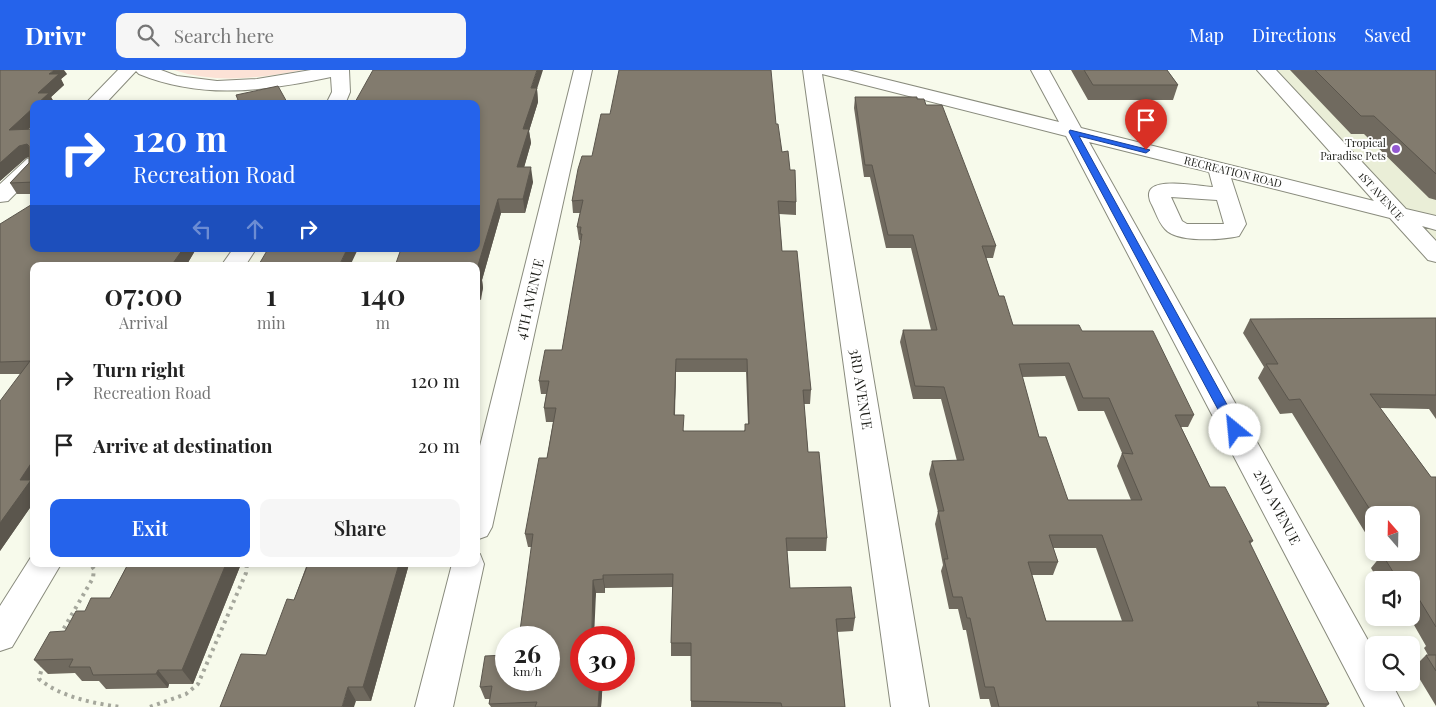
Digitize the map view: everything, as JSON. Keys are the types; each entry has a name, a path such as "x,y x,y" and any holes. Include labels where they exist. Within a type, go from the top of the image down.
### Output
{"street":[{"path":"98,100 128,70"},
{"path":"145,70 176,81 221,86 284,81 338,70 341,92 337,100"},
{"name":"4TH AVENUE","path":"480,510 584,70"},
{"name":"3RD AVENUE","path":"812,70 910,707"},
{"name":"RECREATION ROAD","path":"826,70 1436,223"},
{"name":"2ND AVENUE","path":"1040,70 1385,707"},
{"name":"1ST AVENUE","path":"1266,70 1436,255"},
{"path":"0,196 30,167"},
{"path":"1218,169 1225,194"},
{"path":"0,636 43,567"},
{"path":"434,707 467,567"}],"path":[{"path":"56,641 93,578 92,567"},
{"path":"150,707 186,694 198,684 246,573 247,567"},
{"path":"47,657 39,673 39,679 48,687 91,701 120,707"}],"shaded area":[{"path":"174,70 303,70 254,77 222,78 206,77"},
{"path":"1266,70 1436,70 1436,255"}],"building":[{"path":"0,70 54,70 49,74 59,74 38,93 49,93 41,100 30,100 30,111 9,130 30,129 30,182 10,183 29,163 29,146 27,144 19,146 0,163"},
{"path":"373,70 537,70 531,88 537,88 523,129 529,129 517,167 531,167 523,199 498,199 479,262 396,262 400,252 480,252 480,100 356,100"},
{"path":"619,70 771,70 776,124 778,124 782,152 788,151 790,170 795,170 796,202 778,201 782,251 797,251 811,390 803,390 808,452 819,452 827,538 786,538 790,588 851,587 855,618 836,619 845,707 782,707 781,703 691,701 691,643 671,643 673,574 603,575 603,579 593,580 592,626 570,626 570,691 599,691 598,707 535,707 537,702 489,704 492,686 480,687 485,656 495,656 495,691 560,691 560,626 521,626 533,534 525,534 539,458 547,458 556,408 544,408 549,381 539,381 545,350 562,350 582,234 580,234 581,227 577,227 583,200 572,201 582,156 592,156 601,114 610,114","holes":["676,359 747,359 749,424 745,424 745,431 683,431 684,415 674,415"]},
{"path":"1084,70 1167,70 1178,85 1093,85"},
{"path":"1315,70 1436,70 1436,174 1374,116 1361,116"},
{"path":"278,86 286,100 238,100 236,95"},
{"path":"855,97 917,97 917,99 924,99 926,105 942,105 996,246 982,246 999,296 1004,296 1013,325 1079,325 1082,331 1153,331 1194,415 1175,415 1210,487 1225,487 1253,541 1249,541 1329,704 1257,702 1259,707 999,707 994,687 985,687 970,618 967,618 962,597 953,597 944,559 948,559 938,511 944,511 932,461 964,460 944,387 915,386 903,330 937,330 913,235 888,235 872,165 865,165","holes":["1069,363 1083,398 1109,398 1133,454 1122,453 1142,500 1068,500 1046,437 1039,437 1019,364","1049,535 1102,535 1133,621 1046,621 1028,562 1058,562"]},
{"path":"30,205 30,252 181,252 174,262 30,262 30,361 0,362 0,224"},
{"path":"266,252 346,252 341,262 260,262"},
{"path":"1436,318 1436,395 1370,394 1431,477 1436,477 1436,627 1420,601 1420,571 1392,571 1386,561 1420,561 1420,506 1368,506 1300,399 1289,400 1266,364 1278,364 1250,319"},
{"path":"30,361 30,465 20,480 30,481 0,523 0,401"},
{"path":"126,567 225,567 182,670 158,670 156,674 93,675 90,667 69,667 73,659 34,660 50,632 65,631 76,611 85,611 91,598 110,598"},
{"path":"307,567 398,567 363,687 348,687 342,707 220,707 241,654 266,655 287,599 294,600"},
{"path":"1426,655 1436,655 1436,671"}],"place":[{"name":"Tropical Paradise Pets","path":"1396,149"}],"route":[{"path":"1146,150 1073,132 1235,430"}]}
